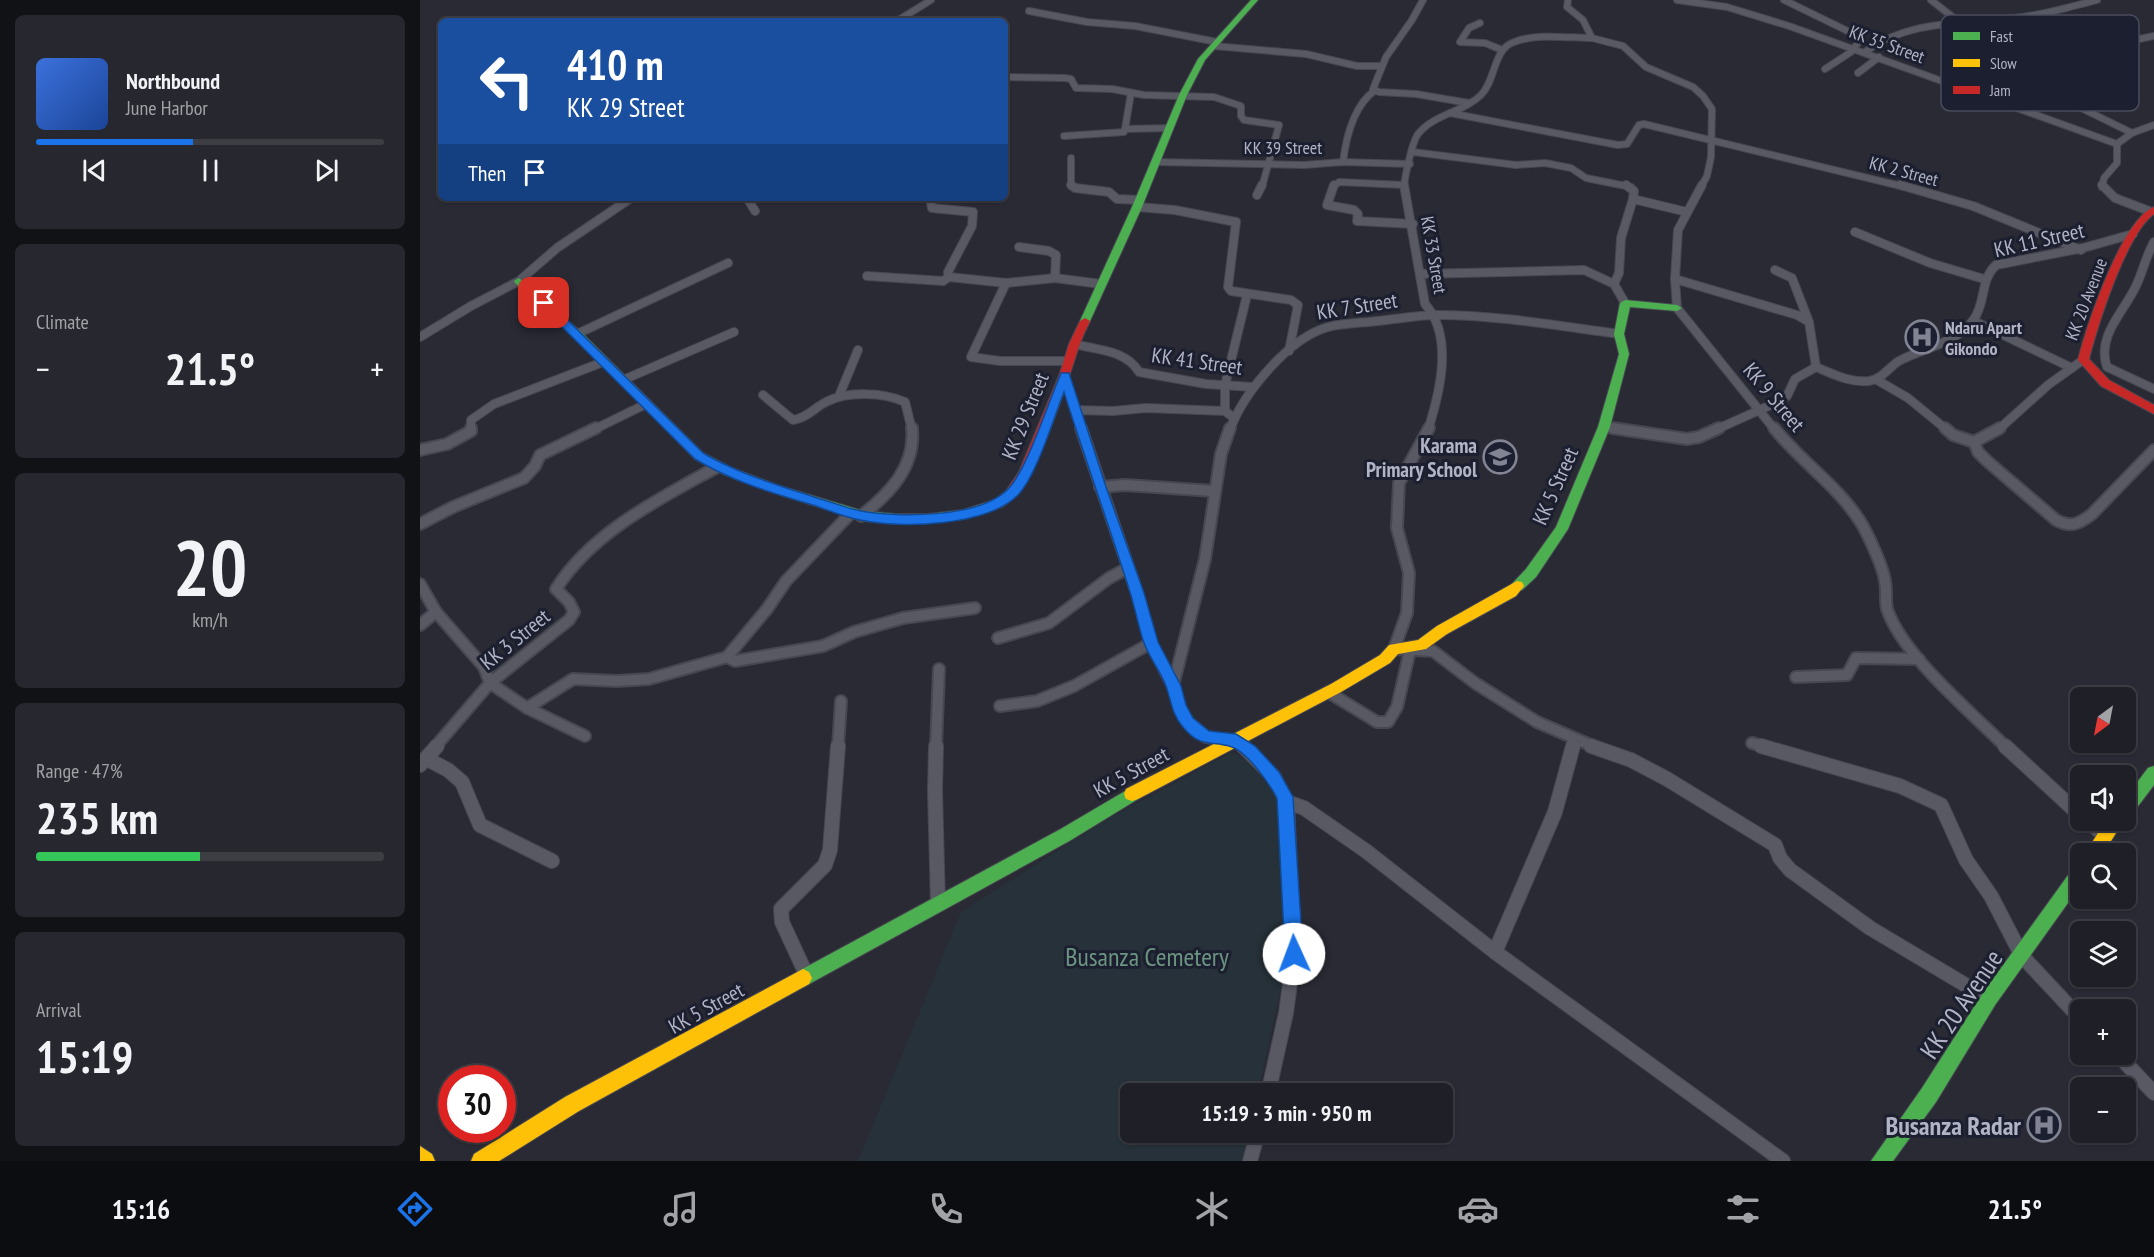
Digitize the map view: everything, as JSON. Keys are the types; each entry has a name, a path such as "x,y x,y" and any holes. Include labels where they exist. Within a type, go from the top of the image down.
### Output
{"street":[{"path":"902,18 931,0"},
{"name":"KK 29 Street","path":"519,281 577,334 699,456 717,467 768,487 856,515 911,519 952,516 993,506 1014,491 1025,473 1065,376 1074,344 1156,162 1183,95 1202,59 1255,0"},
{"path":"1343,162 1348,145 1348,134 1365,99 1374,90 1380,66 1403,31 1416,17 1423,0"},
{"path":"1568,0 1567,7 1583,20 1592,38"},
{"name":"KK 35 Street","path":"1677,0 1727,7 1941,80"},
{"path":"1784,0 1862,39 1856,49 1825,69"},
{"path":"2031,15 2097,0"},
{"path":"1930,1 1949,15"},
{"path":"1029,11 1087,22 1135,26 1216,44 1306,54 1357,66 1380,66"},
{"path":"1421,274 1584,270 1614,284 1625,303 1677,308 1675,279 1678,230 1707,176 1712,142 1712,109 1698,92 1646,67 1623,45 1592,38 1539,37 1513,42 1502,50 1485,43 1460,42 1469,28 1480,23"},
{"path":"1865,52 1881,40 1918,27 1941,24"},
{"path":"2139,39 2154,36"},
{"name":"KK 33 Street","path":"1394,650 1407,613 1409,573 1397,528 1399,483 1426,436 1435,408 1442,362 1441,338 1435,315 1425,304 1413,224 1404,185 1417,135 1481,95 1494,73 1502,50"},
{"path":"1858,73 1879,57"},
{"path":"1008,77 1065,78 1071,80 1078,89 1112,89 1131,93 1220,98 1241,106 1244,120 1279,124 1272,141 1267,178 1257,195"},
{"path":"1374,90 1437,96 1469,103"},
{"path":"1125,129 1131,93"},
{"name":"KK 35 Street","path":"2027,111 2117,144"},
{"path":"2087,111 2132,133"},
{"name":"KK 2 Street","path":"1450,113 1618,145 1627,144 1641,124 1712,142 1839,169 1939,195 2081,250"},
{"path":"2151,211 2115,198 2102,187 2104,178 2117,163 2117,144 2132,133 2154,125"},
{"path":"1064,136 1124,132 1125,129 1170,128"},
{"path":"1413,152 1516,165 1545,163 1571,168 1586,178 1630,186 1634,191 1633,199 1621,238 1619,273 1614,284"},
{"path":"1071,158 1071,185 1075,188 1109,192 1117,199 1236,222 1228,287 1231,291 1291,300 1298,305 1289,351"},
{"name":"KK 39 Street","path":"1156,162 1410,164"},
{"path":"1404,185 1339,182 1330,194 1327,205 1354,210 1358,214 1357,221 1413,224"},
{"path":"1633,199 1687,212"},
{"path":"420,337 479,301 519,281 557,248 627,201"},
{"path":"749,201 755,211"},
{"path":"931,201 932,208 973,212 972,226 948,272 949,277"},
{"name":"KK 20 Avenue","path":"2151,211 2140,220 2133,234 2077,364 2103,382 2154,410"},
{"path":"1855,232 1930,263 1984,279"},
{"name":"KK 11 Street","path":"1974,321 1983,303 1984,279 1988,271 1996,265 2081,250 2133,234"},
{"path":"2154,242 2136,287 2106,340 2103,352 2103,360 2107,367 2154,389"},
{"path":"1019,247 1050,251 1056,255 1055,278"},
{"path":"577,334 728,263"},
{"path":"1774,270 1792,278 1809,321 1816,367"},
{"path":"867,276 943,281 949,277 1006,283 1055,278 1101,284"},
{"path":"1675,279 1797,315 1809,321"},
{"path":"1006,283 971,352 971,357 1000,361 1069,361"},
{"path":"1225,411 1226,385 1247,295"},
{"name":"KK 5 Street","path":"480,1161 572,1104 1065,835 1122,799 1328,692 1384,659 1394,650 1421,645 1442,630 1510,592 1531,573 1562,529 1604,427 1623,354 1619,334 1625,303"},
{"name":"KK 9 Street","path":"1677,308 1789,447 1826,478 1863,526 1885,580 1887,608 1904,641 2022,763 2070,806"},
{"name":"KK 7 Street","path":"1173,686 1205,559 1221,454 1234,418 1253,387 1289,351 1310,335 1329,327 1435,315 1490,317 1619,334"},
{"path":"1877,380 1900,362 1943,344 1974,321 2077,364"},
{"path":"623,380 734,332"},
{"name":"KK 41 Street","path":"1074,344 1124,356 1133,362 1139,372 1154,376 1253,387"},
{"path":"839,396 858,350"},
{"path":"420,450 454,442 465,436 471,431 471,420 494,404 603,362"},
{"path":"1604,427 1687,439 1699,436 1782,400 1787,396 1795,379 1816,367 1858,381 1877,380 1908,398 1953,435 1974,442 1999,430 2037,394 2077,364"},
{"path":"1065,376 1074,410 1151,643 1173,686 1176,700 1188,722 1206,737 1236,741 1249,750 1274,777 1287,802 1294,954 1286,1013 1270,1083"},
{"path":"527,708 573,679 617,681 650,679 727,657 767,609 786,581 856,515 889,494 905,471 912,437 911,421 904,402 897,398 883,394 839,396 825,402 800,419 794,420 763,395"},
{"path":"420,524 453,507 524,478 535,466 540,454 646,404"},
{"path":"1074,410 1113,411 1146,408 1225,411 1234,418"},
{"path":"1974,442 1978,452 2056,520 2072,525 2099,509 2154,450"},
{"name":"KK 3 Street","path":"423,762 490,683 569,620 574,612 569,602 556,589 562,576 578,560 646,510 717,467"},
{"path":"1100,487 1125,485 1214,491"},
{"path":"998,638 1039,628 1057,619 1110,577 1128,568"},
{"path":"420,584 436,612 484,667 490,683 527,708 585,736"},
{"path":"727,657 735,661 796,652 823,646 854,632 903,618 975,608"},
{"path":"420,625 436,612"},
{"path":"1000,706 1037,701 1074,686 1151,643"},
{"path":"1394,650 1433,651 1475,682 1537,722 1575,740 1630,760 1667,779 1775,844 1780,858 1807,884 1870,928 1989,999"},
{"path":"1328,692 1377,722 1388,722 1397,707 1410,650"},
{"path":"1796,676 1847,675 1856,658 1919,659"},
{"path":"938,905 935,791 939,669"},
{"path":"807,976 782,922 781,909 825,866 830,850 841,701"},
{"path":"1495,952 1554,812 1575,740"},
{"path":"1752,743 1900,786 1941,805 1966,860 1991,896 2022,956 2070,1007"},
{"path":"423,762 460,780 466,786 473,816 480,825 552,861"},
{"path":"2136,796 2154,773"},
{"path":"1287,802 1304,808 1366,851 1495,952 1783,1161"},
{"path":"2099,831 2104,835"},
{"path":"2099,843 2107,831"},
{"name":"KK 20 Avenue","path":"1881,1161 1929,1095 1989,999 2070,887"},
{"path":"2127,1065 2154,1093"},
{"path":"1250,1161 1255,1143"},
{"path":"420,1156 425,1161"}],"green space":[{"name":"Busanza Cemetery","path":"1230,753 1240,755 1273,787 1280,811 1287,961 1260,1083 1120,1083 1120,1143 1246,1143 1242,1161 858,1161 961,912 1106,820"}],"traffic: fast":[{"path":"1085,321 1137,207 1183,95 1202,59 1255,0"},
{"path":"519,281 577,334 699,456 713,464 773,488 863,516 929,519 963,514 994,505"},
{"path":"1517,586 1531,573 1562,529 1604,427 1624,354 1619,334 1625,303 1677,308"},
{"path":"2136,796 2154,773"},
{"path":"803,978 1065,835 1132,794"},
{"path":"1881,1161 1929,1095 1989,999 2070,887"}],"traffic: slow":[{"path":"1132,794 1336,688 1385,659 1394,649 1421,645 1442,630 1511,592 1517,586"},
{"path":"2100,843 2109,831"},
{"path":"481,1161 572,1104 803,978"},
{"path":"420,1156 425,1161"}],"traffic: jam":[{"path":"2154,210 2145,217 2134,232 2123,253 2093,327 2083,360 2105,383 2154,410"},
{"path":"994,505 1010,494 1025,473 1085,321"}],"place":[{"name":"Ndaru Apart Gikondo","path":"1922,337"},
{"name":"Karama Primary School","path":"1500,457"},
{"name":"Busanza Radar","path":"2044,1125"}],"route":[{"path":"544,303 699,456 717,467 768,487 861,516 911,519 952,516 977,512 993,506 1014,491 1025,473 1065,376 1074,410 1137,593 1151,643 1173,686 1181,710 1188,722 1206,737 1236,741 1249,750 1274,777 1287,802 1294,954"}]}
